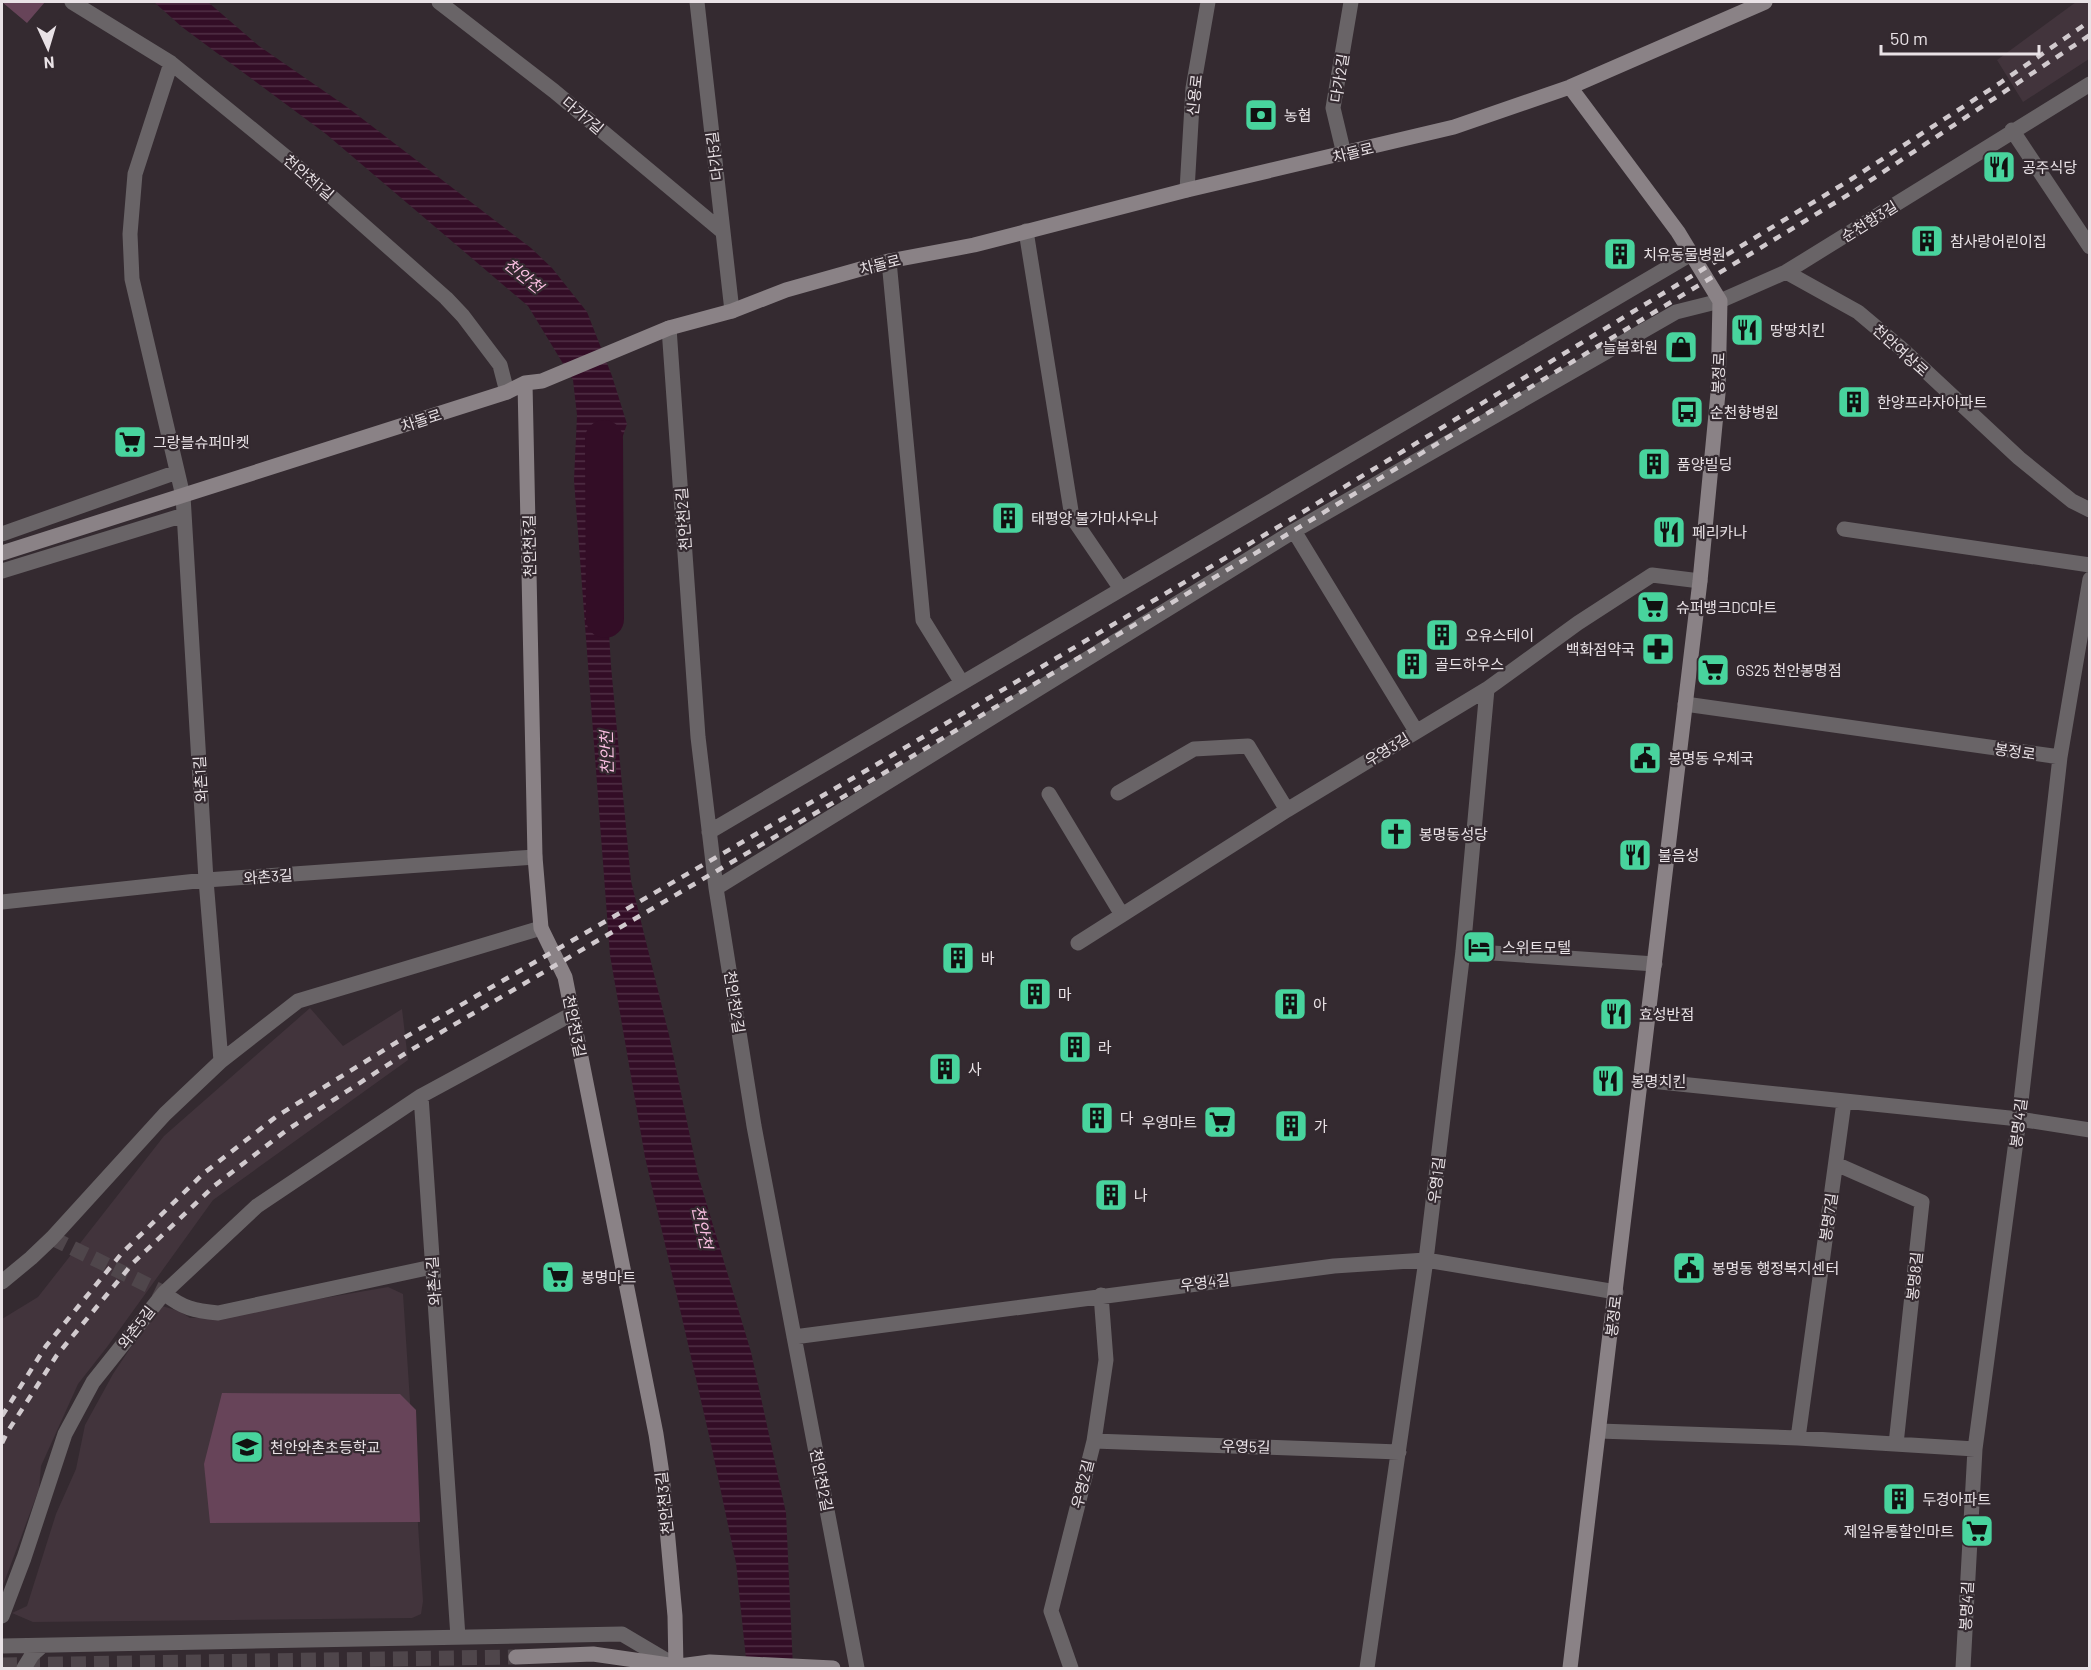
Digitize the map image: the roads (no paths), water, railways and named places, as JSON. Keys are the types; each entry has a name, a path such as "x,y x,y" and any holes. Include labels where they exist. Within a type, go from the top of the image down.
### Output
{"street":[{"name":"천안천1길","path":"72,2 171,63 291,161 446,298 463,316 500,365 507,392"},
{"name":"다가7길","path":"439,2 554,91 723,232"},
{"name":"다가5길","path":"697,2 732,311"},
{"name":"신용로","path":"1187,190 1193,88 1208,2"},
{"name":"다가2길","path":"1344,154 1334,108 1351,2"},
{"name":"차돌로","path":"2,553 507,392 525,383 543,381 669,328 732,311 786,290 889,261 974,245 1187,190 1454,127 1570,87 1765,2"},
{"name":"와촌1길","path":"171,63 135,174 130,234 132,279 183,496 206,880 221,1061"},
{"name":"순천향3길","path":"716,888 1294,531 1676,312 1720,301 1786,272 2012,130 2090,84"},
{"path":"1570,87 1678,232 1720,301"},
{"path":"2012,130 2090,247"},
{"path":"1026,231 1072,517 1121,590"},
{"path":"709,832 1691,254"},
{"path":"889,261 923,620 962,683"},
{"name":"천안여상로","path":"1786,272 1858,312 1902,349 2019,458 2072,501 2090,510"},
{"name":"봉정로","path":"1570,1668 1700,581 1718,393 1720,301"},
{"name":"천안천2길","path":"669,328 698,737 716,888 754,1126 857,1668"},
{"name":"천안천3길","path":"525,383 535,857 541,928 565,977 660,1464 675,1616 672,1668"},
{"path":"2,534 177,472"},
{"path":"2,571 184,515"},
{"path":"1844,529 2090,565"},
{"path":"1294,531 1416,731"},
{"name":"우영3길","path":"1078,943 1287,810 1487,689 1578,623 1652,575 1700,581"},
{"name":"봉명4길","path":"1963,1668 1976,1449 2019,1119 2060,757 2090,579"},
{"name":"우영1길","path":"1367,1668 1426,1260 1463,951 1487,689"},
{"name":"봉정로","path":"1685,704 2060,757"},
{"path":"1118,794 1194,749 1248,746 1287,810"},
{"path":"1049,794 1122,915"},
{"name":"와촌3길","path":"2,902 206,880 535,857"},
{"path":"2,1282 45,1245 165,1114 221,1061 298,1001 541,928"},
{"path":"1463,951 1655,964"},
{"path":"164,1293 257,1206 421,1096 572,1014"},
{"path":"1641,1080 2019,1119 2090,1130"},
{"name":"와촌4길","path":"421,1096 458,1637"},
{"name":"봉명7길","path":"1798,1438 1844,1102"},
{"name":"봉명8길","path":"1836,1164 1922,1202 1896,1444"},
{"name":"우영4길","path":"794,1337 1334,1266 1426,1260 1616,1292"},
{"name":"와촌5길","path":"2,1616 24,1558 65,1434 93,1382 164,1293 194,1311 218,1313 432,1266"},
{"name":"우영2길","path":"1071,1668 1051,1611 1094,1440 1106,1360 1101,1295"},
{"path":"1599,1431 1798,1438 1976,1449"},
{"name":"우영5길","path":"1094,1440 1399,1452"},
{"path":"2,1646 622,1634 672,1668"},
{"path":"24,1668 32,1655 42,1646"},
{"path":"516,1657 593,1654 672,1668 710,1662 831,1668"}],"water":[{"path":"154,2 208,2 259,46 347,107 531,248 552,268 587,312 612,376 627,424 601,500 611,666 631,881 669,1035 698,1175 751,1352 786,1513 793,1668 747,1668 736,1563 645,1157 610,955 574,480 577,415 573,380 528,306 326,134 182,27"}],"waterway":[{"name":"천안천","path":"604,439 605,619"}],"tunnel":[{"path":"52,1238 164,1293"},
{"path":"2,1665 516,1657"}],"railway":[{"path":"2,1416 46,1346 122,1253 204,1173 277,1116 402,1039 879,763 1288,521 1850,180 2000,83 2090,21"},
{"path":"2,1443 57,1355 133,1263 214,1186 287,1130 409,1051 1293,531 1856,190 2090,35"}],"place":[{"name":"농협","path":"1261,115"},
{"name":"공주식당","path":"1999,167"},
{"name":"참사랑어린이집","path":"1927,241"},
{"name":"치유동물병원","path":"1620,254"},
{"name":"땅땅치킨","path":"1747,330"},
{"name":"늘봄화원","path":"1681,347"},
{"name":"한양프라자아파트","path":"1854,402"},
{"name":"순천향병원","path":"1687,412"},
{"name":"그랑블슈퍼마켓","path":"130,442"},
{"name":"품양빌딩","path":"1654,464"},
{"name":"태평양 불가마사우나","path":"1008,518"},
{"name":"페리카나","path":"1669,532"},
{"name":"슈퍼뱅크DC마트","path":"1653,607"},
{"name":"오유스테이","path":"1442,635"},
{"name":"백화점약국","path":"1658,649"},
{"name":"골드하우스","path":"1412,664"},
{"name":"GS25 천안봉명점","path":"1713,670"},
{"name":"봉명동 우체국","path":"1645,758"},
{"name":"봉명동성당","path":"1396,834"},
{"name":"불음성","path":"1635,855"},
{"name":"스위트모텔","path":"1479,947"},
{"name":"바","path":"958,958"},
{"name":"마","path":"1035,994"},
{"name":"아","path":"1290,1004"},
{"name":"효성반점","path":"1616,1014"},
{"name":"라","path":"1075,1047"},
{"name":"사","path":"945,1069"},
{"name":"봉명치킨","path":"1608,1081"},
{"name":"다","path":"1097,1118"},
{"name":"우영마트","path":"1220,1122"},
{"name":"가","path":"1291,1126"},
{"name":"나","path":"1111,1195"},
{"name":"봉명동 행정복지센터","path":"1689,1268"},
{"name":"봉명마트","path":"558,1277"},
{"name":"천안와촌초등학교","path":"247,1447"},
{"name":"두경아파트","path":"1899,1499"},
{"name":"제일유통할인마트","path":"1977,1531"}]}
